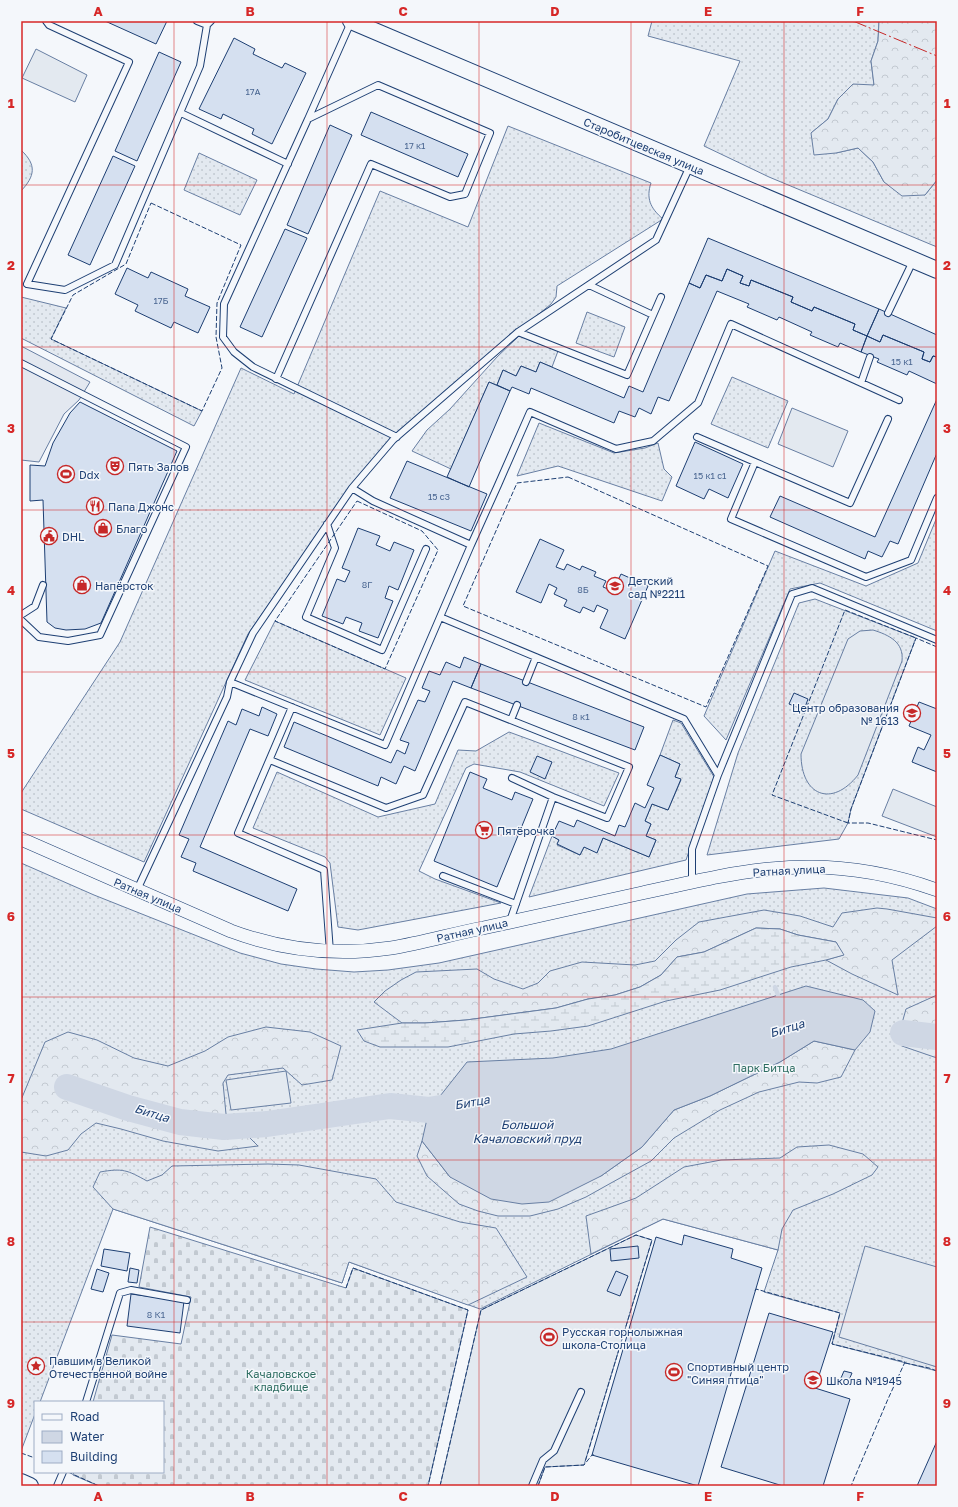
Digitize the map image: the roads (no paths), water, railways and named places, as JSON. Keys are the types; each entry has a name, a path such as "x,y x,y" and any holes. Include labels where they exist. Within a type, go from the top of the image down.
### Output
{"street":[{"name":"Старобитцевская улица","path":"351,21 937,270"},
{"name":"Ратная улица","path":"21,839 257,941 304,950 330,952 391,948 692,882 770,869 810,866 845,868 880,873 918,883 937,890"},
{"path":"21,1482 30,1486"}],"lane":[{"path":"46,21 49,25 129,62 24,284 65,290 115,265 200,66 209,23 197,21"},
{"path":"351,21 224,304 223,337 234,352 253,367 397,437"},
{"path":"276,378 371,164 450,197 465,194 490,133 378,85 308,119"},
{"path":"181,113 288,164"},
{"path":"137,890 227,697 230,682 253,633 352,488 397,437 518,332 656,240 690,166"},
{"path":"888,313 914,260"},
{"path":"588,285 653,315"},
{"path":"518,332 627,375 661,297"},
{"path":"230,682 385,745 530,412 616,449 653,441 698,403 731,324 899,400"},
{"path":"861,383 870,356"},
{"path":"21,363 186,447 100,635 68,642 39,637 21,620"},
{"path":"697,437 850,503 888,419"},
{"path":"755,462 731,519 866,577 911,560 937,498"},
{"path":"352,488 373,501 471,545"},
{"path":"327,524 335,548 306,617 382,650 426,549"},
{"path":"21,615 35,606 43,585"},
{"path":"692,882 692,848 718,775 792,594 812,588 937,640"},
{"path":"440,617 684,719 718,775"},
{"path":"526,682 536,657"},
{"path":"270,760 386,808 423,796 466,702 628,767 607,818 553,797 512,778"},
{"path":"511,720 517,705"},
{"path":"292,707 238,833 324,870 330,952"},
{"path":"510,922 553,797"},
{"path":"443,876 516,904"},
{"path":"86,1401 120,1293 131,1290 187,1300"},
{"path":"532,1486 543,1460 554,1451 581,1392"},
{"path":"57,1486 63,1473"}],"water":[{"name":"Большой Качаловский пруд","path":"806,986 863,1000 875,1011 870,1032 855,1050 814,1041 780,1062 710,1096 674,1110 642,1147 601,1176 549,1202 522,1204 491,1199 450,1177 422,1141 429,1110 467,1062 553,1058 611,1049"}],"waterway":[{"path":"775,987 778,995"},
{"name":"Битца","path":"903,1033 937,1037"},
{"name":"Битца","path":"67,1087 128,1108 180,1122 224,1127 267,1124 390,1106 429,1110 464,1104"}],"place":[{"name":"Пять Залов","path":"115,466"},
{"name":"Ddx","path":"66,474"},
{"name":"Папа Джонс","path":"95,506"},
{"name":"Благо","path":"103,528"},
{"name":"DHL","path":"49,536"},
{"name":"Напёрсток","path":"82,585"},
{"name":"Детский сад №2211","path":"615,586"},
{"name":"Центр образования № 1613","path":"912,713"},
{"name":"Пятёрочка","path":"484,830"},
{"name":"Русская горнолыжная школа-Столица","path":"549,1337"},
{"name":"Павшим в Великой Отечественной войне","path":"36,1366"},
{"name":"Спортивный центр \"Синяя птица\"","path":"674,1372"},
{"name":"Школа №1945","path":"813,1380"}],"park label":[{"name":"Парк Битца","path":"764,1067"},
{"name":"Качаловское кладбище","path":"281,1379"}]}
